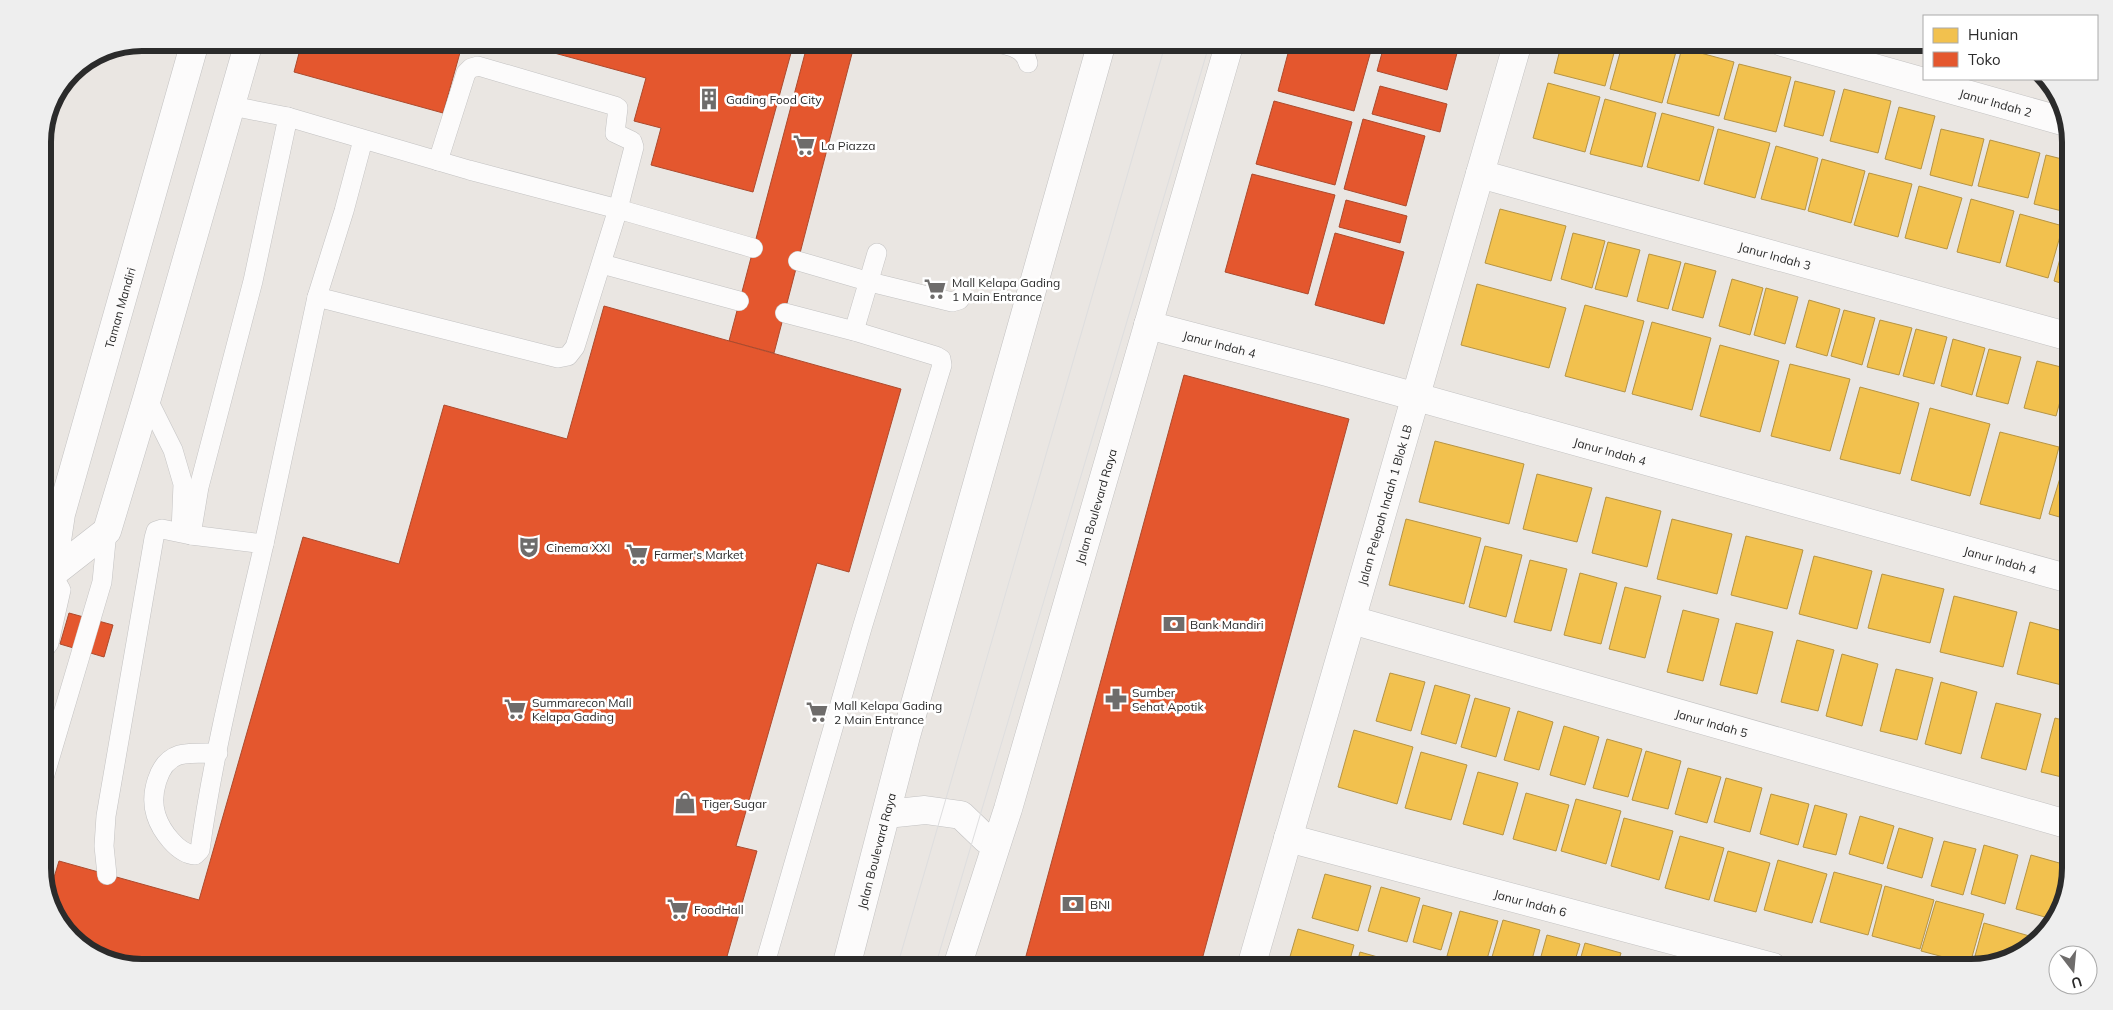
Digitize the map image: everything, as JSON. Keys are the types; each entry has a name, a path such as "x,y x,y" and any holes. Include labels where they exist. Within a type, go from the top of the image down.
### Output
{"street":[{"name":"Taman Mandiri","path":"51,557 192,51"},
{"path":"51,572 107,530 247,51"},
{"name":"Jalan Boulevard Raya","path":"848,959 906,736 1099,51"},
{"name":"Jalan Boulevard Raya","path":"960,959 1008,809 1227,51"},
{"name":"Jalan Pelepah Indah 1 Blok LB","path":"1254,959 1515,51"},
{"name":"Janur Indah 2","path":"1814,51 2059,120"},
{"name":"Janur Indah 3","path":"1480,174 2062,335"},
{"name":"Janur Indah 4","path":"1148,325 1417,397 2062,577"},
{"name":"Janur Indah 5","path":"1352,620 2062,823"},
{"path":"861,959 896,813 898,771"},
{"path":"942,959 961,896 986,839 1008,809"},
{"path":"896,813 925,810 960,815 986,839"},
{"name":"Janur Indah 6","path":"1288,838 1739,959"}],"lane":[{"path":"1022,51 1026,55 1028,63"},
{"path":"317,297 558,358 568,356 576,347 618,209 634,147 632,141 615,134 618,108 478,66 470,68 466,73 438,161"},
{"path":"232,106 288,117 363,140 618,209 753,248"},
{"path":"186,534 253,281 288,117"},
{"path":"218,753 178,756 166,765 158,776 154,797 156,815 170,840 188,854 195,855 200,850 206,806 218,753 264,544 317,297 344,211 363,140"},
{"path":"854,331 877,253"},
{"path":"798,261 870,282 952,302 959,300 963,295"},
{"path":"602,264 739,301"},
{"path":"767,959 862,628 942,365 941,359 936,356 854,331 784,313"},
{"path":"147,398 172,450 183,484 186,534"},
{"path":"108,875 104,846 106,816 156,531 162,529 264,544"},
{"path":"51,754 102,582 107,530"},
{"path":"51,581 61,590 51,633"}],"building: Hunian":[{"path":"1560,51 1615,51 1605,86 1554,73"},
{"path":"1621,51 1676,51 1662,103 1610,89"},
{"path":"1681,51 1693,51 1734,62 1719,116 1667,103"},
{"path":"1739,64 1791,77 1776,132 1724,119"},
{"path":"1795,81 1835,91 1823,136 1784,126"},
{"path":"1548,83 1600,97 1585,152 1533,138"},
{"path":"1844,89 1891,101 1878,153 1830,141"},
{"path":"1605,99 1656,113 1642,167 1590,154"},
{"path":"1899,107 1935,116 1921,169 1885,159"},
{"path":"1662,113 1714,127 1699,181 1647,167"},
{"path":"1718,129 1770,143 1755,198 1704,184"},
{"path":"1941,129 1984,139 1972,186 1930,175"},
{"path":"1990,140 2040,153 2028,198 1978,186"},
{"path":"1776,146 1818,158 1805,210 1761,199"},
{"path":"2046,155 2062,159 2062,211 2034,204"},
{"path":"1822,159 1865,171 1851,223 1808,211"},
{"path":"1869,173 1912,184 1898,237 1854,225"},
{"path":"1919,186 1962,198 1947,249 1905,238"},
{"path":"1971,199 2014,211 2000,263 1957,252"},
{"path":"1500,209 1566,226 1551,281 1485,263"},
{"path":"2020,214 2062,226 2048,278 2006,266"},
{"path":"1573,233 1605,241 1592,288 1561,279"},
{"path":"1608,242 1640,250 1627,297 1595,289"},
{"path":"2062,251 2062,284 2054,281"},
{"path":"1649,254 1681,262 1668,309 1637,301"},
{"path":"1685,263 1716,271 1703,318 1672,310"},
{"path":"1732,279 1763,288 1750,335 1719,326"},
{"path":"1477,284 1566,308 1549,368 1461,345"},
{"path":"1766,288 1798,297 1785,344 1754,335"},
{"path":"1809,300 1840,309 1827,356 1796,347"},
{"path":"1585,305 1644,321 1625,392 1565,376"},
{"path":"1844,310 1875,318 1862,365 1831,356"},
{"path":"1880,320 1912,328 1899,375 1867,367"},
{"path":"1652,322 1711,338 1692,410 1632,394"},
{"path":"1916,329 1947,337 1934,384 1903,376"},
{"path":"1953,339 1985,348 1972,395 1941,386"},
{"path":"1720,345 1779,361 1760,432 1700,416"},
{"path":"1989,349 2021,357 2008,404 1976,396"},
{"path":"2037,361 2062,367 2062,394 2056,416 2024,408"},
{"path":"1790,364 1850,379 1830,451 1771,436"},
{"path":"1860,387 1919,403 1900,474 1840,459"},
{"path":"1930,408 1990,424 1970,496 1911,480"},
{"path":"2000,432 2059,447 2040,519 1980,504"},
{"path":"1435,441 1524,464 1509,524 1419,502"},
{"path":"2062,471 2062,518 2049,514"},
{"path":"1537,474 1592,488 1577,542 1523,529"},
{"path":"1606,497 1661,511 1647,567 1592,553"},
{"path":"1406,519 1481,538 1464,604 1389,585"},
{"path":"1672,519 1732,534 1717,594 1657,579"},
{"path":"1746,536 1803,550 1787,609 1731,595"},
{"path":"1485,546 1522,555 1506,617 1469,607"},
{"path":"1814,556 1872,571 1857,629 1799,614"},
{"path":"1530,560 1567,569 1551,631 1514,622"},
{"path":"1580,573 1617,583 1601,644 1564,635"},
{"path":"1882,574 1944,589 1930,643 1868,628"},
{"path":"1625,587 1661,596 1645,658 1609,649"},
{"path":"1954,596 2017,612 2003,667 1940,652"},
{"path":"1683,610 1719,619 1703,681 1667,672"},
{"path":"2030,622 2062,631 2062,685 2017,674"},
{"path":"1736,623 1773,632 1757,694 1720,685"},
{"path":"1797,640 1834,650 1818,711 1781,702"},
{"path":"1842,654 1878,664 1862,726 1826,716"},
{"path":"1896,669 1933,678 1917,740 1880,731"},
{"path":"1390,673 1425,682 1411,731 1376,721"},
{"path":"1941,682 1977,692 1961,754 1925,744"},
{"path":"1435,685 1470,695 1456,744 1421,734"},
{"path":"1475,698 1510,708 1496,757 1461,747"},
{"path":"1996,703 2041,714 2026,770 1981,758"},
{"path":"1518,711 1553,722 1539,770 1504,760"},
{"path":"2055,718 2062,720 2062,777 2041,772"},
{"path":"1564,726 1599,737 1585,785 1550,775"},
{"path":"1354,730 1413,747 1397,804 1338,787"},
{"path":"1607,739 1642,749 1628,797 1593,788"},
{"path":"1646,751 1681,761 1668,809 1632,800"},
{"path":"1421,752 1467,765 1451,820 1405,808"},
{"path":"1688,768 1721,777 1707,823 1675,814"},
{"path":"1478,772 1518,783 1503,835 1463,824"},
{"path":"1726,778 1762,788 1750,832 1714,822"},
{"path":"1526,793 1569,805 1556,851 1513,839"},
{"path":"1771,794 1809,804 1798,845 1760,834"},
{"path":"1576,799 1621,811 1606,864 1561,851"},
{"path":"1815,805 1847,814 1836,855 1803,847"},
{"path":"1860,816 1894,826 1883,864 1849,854"},
{"path":"1624,818 1673,831 1659,880 1611,866"},
{"path":"1899,828 1933,838 1922,878 1887,868"},
{"path":"1680,836 1724,848 1709,900 1665,888"},
{"path":"1944,841 1976,849 1963,895 1931,886"},
{"path":"1984,845 2018,855 2005,904 1971,894"},
{"path":"1728,851 1770,863 1756,912 1714,901"},
{"path":"2031,855 2062,864 2062,874 2057,897 2047,918 2016,909"},
{"path":"1778,860 1827,874 1812,923 1764,910"},
{"path":"1834,872 1882,885 1868,935 1820,922"},
{"path":"1325,874 1371,886 1358,931 1312,918"},
{"path":"1885,886 1934,900 1920,949 1872,936"},
{"path":"1381,887 1420,898 1407,942 1368,931"},
{"path":"1936,901 1984,914 1971,959 1951,959 1921,951"},
{"path":"1423,905 1452,913 1441,950 1413,942"},
{"path":"1460,911 1498,921 1487,959 1458,959 1447,956"},
{"path":"1503,920 1540,930 1532,959 1491,959"},
{"path":"1984,923 2031,936 2006,952 1974,959"},
{"path":"1298,929 1354,945 1350,959 1289,959"},
{"path":"1547,935 1580,944 1575,959 1540,959"},
{"path":"1585,943 1621,953 1619,959 1580,959"},
{"path":"1360,952 1385,959 1358,959"}],"building: Toko":[{"path":"300,51 460,51 443,113 294,72"},
{"name":"Gading Food City","path":"547,51 792,51 753,192 651,165 661,128 634,121 646,78"},
{"name":"La Piazza","path":"806,51 853,51 774,353 729,341"},
{"path":"1289,51 1371,51 1354,111 1278,91"},
{"path":"1383,51 1458,51 1447,90 1377,71"},
{"path":"1380,86 1447,104 1440,132 1372,114"},
{"path":"1274,101 1352,122 1335,185 1256,164"},
{"path":"1363,119 1425,136 1406,206 1344,189"},
{"path":"1252,174 1335,195 1308,294 1225,272"},
{"path":"1346,200 1407,216 1400,243 1339,227"},
{"path":"1335,233 1404,252 1384,324 1315,305"},
{"name":"Summarecon Mall Kelapa Gading","path":"604,306 901,389 849,572 817,563 736,846 757,851 726,959 136,959 119,956 97,947 74,928 61,908 53,886 59,861 199,900 303,537 399,564 444,405 567,439"},
{"path":"1184,375 1349,419 1202,959 1025,959"},
{"path":"69,613 113,625 104,657 60,644"}],"tram line":[{"path":"899,959 1163,51"},
{"path":"937,959 1207,51"}],"place":[{"name":"Gading Food City","path":"709,99"},
{"name":"La Piazza","path":"804,145"},
{"name":"Mall Kelapa Gading 1 Main Entrance","path":"935,289"},
{"name":"Cinema XXI","path":"529,547"},
{"name":"Farmer's Market","path":"637,554"},
{"name":"Bank Mandiri","path":"1174,624"},
{"name":"Sumber Sehat Apotik","path":"1116,699"},
{"name":"Summarecon Mall Kelapa Gading","path":"515,709"},
{"name":"Mall Kelapa Gading 2 Main Entrance","path":"817,712"},
{"name":"Tiger Sugar","path":"685,803"},
{"name":"BNI","path":"1073,904"},
{"name":"FoodHall","path":"678,909"}]}
